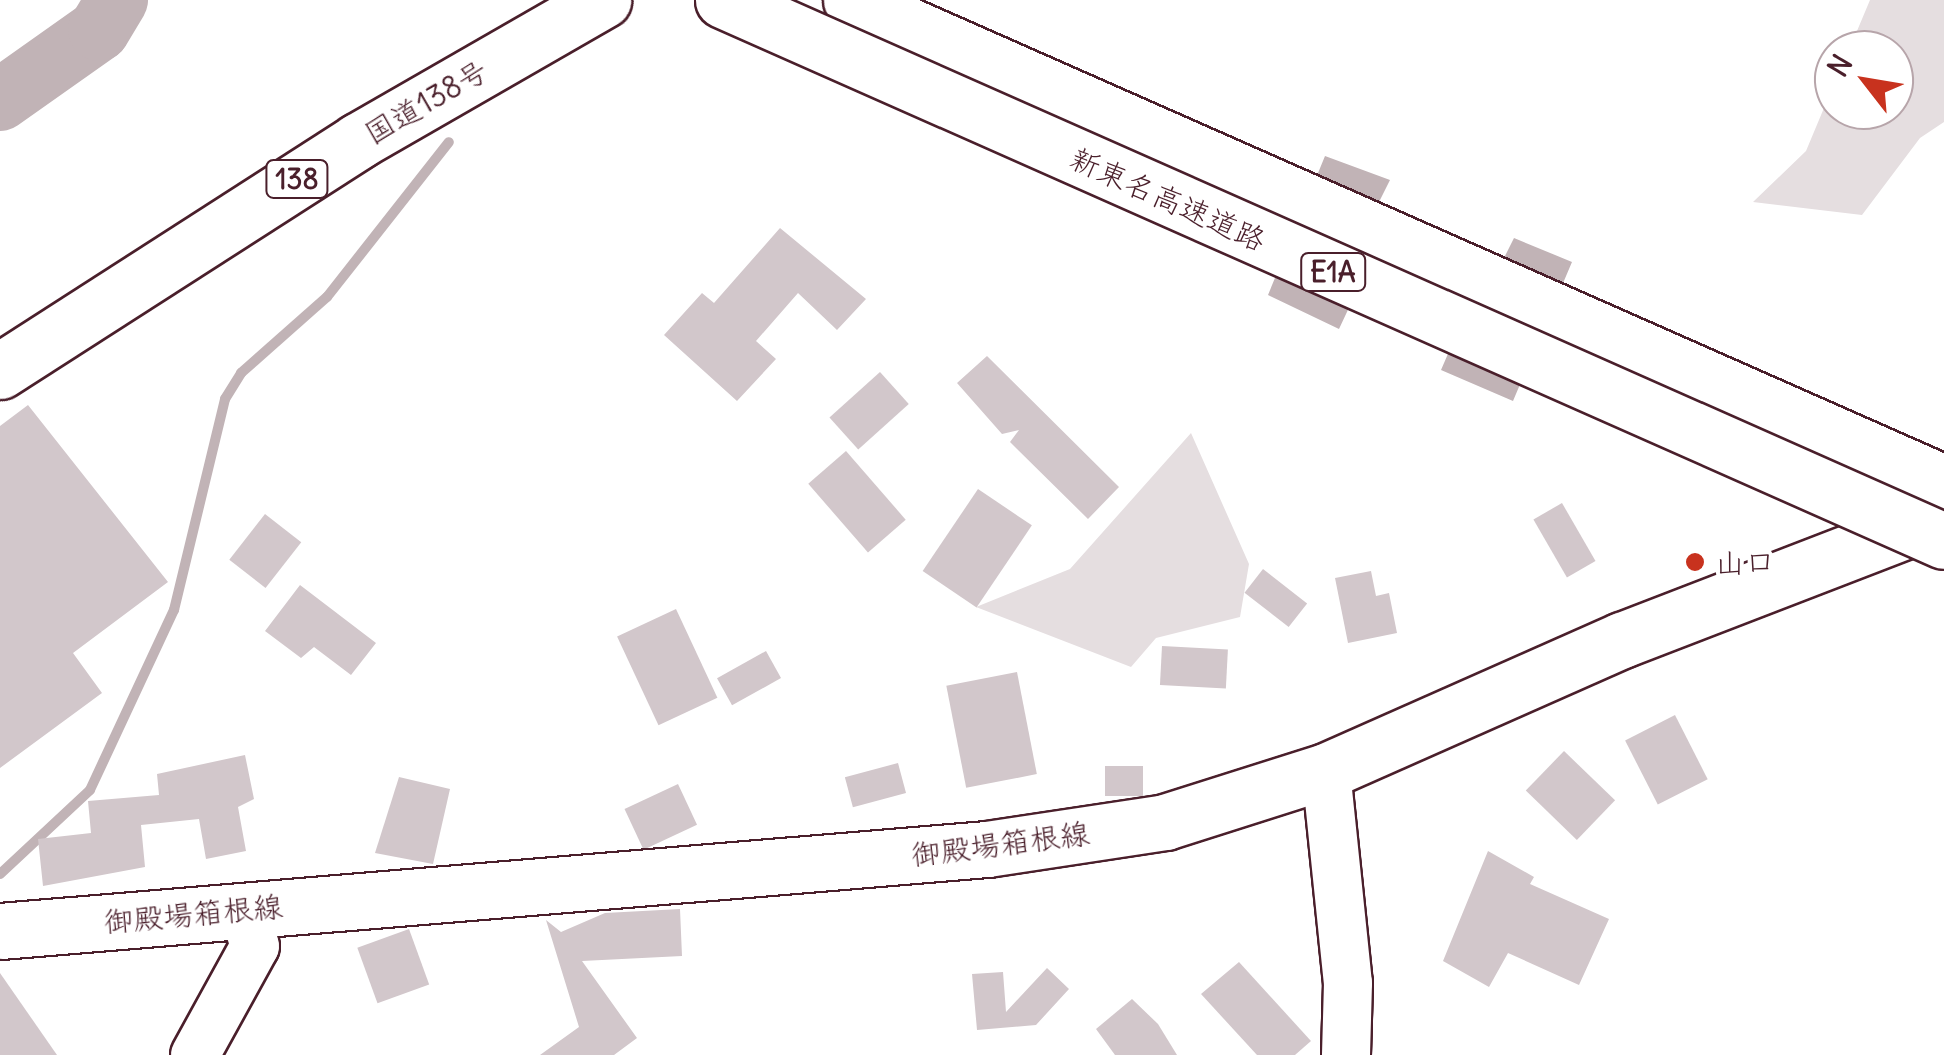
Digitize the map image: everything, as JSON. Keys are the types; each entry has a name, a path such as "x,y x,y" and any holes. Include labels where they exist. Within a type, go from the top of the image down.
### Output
{"main road":[{"name":"国道138号","path":"0,371 358,141 603,0"},
{"name":"新東名高速道路","path":"723,0 1944,541"},
{"name":"新東名高速道路","path":"851,0 1944,483"},
{"name":"御殿場箱根線","path":"0,931 987,849 1166,822 1326,772 1622,640 1944,516"}],"street":[{"path":"1326,772 1348,983 1346,1055"},
{"path":"197,1053 255,946 243,909"}],"shaded area":[{"path":"1870,0 1944,0 1944,122 1920,138 1862,215 1753,202 1806,151 1815,130 1914,130 1914,30 1857,30"},
{"path":"1325,156 1390,180 1375,210 1391,218 1339,329 1268,295"},
{"path":"1514,238 1572,262 1513,401 1441,370 1488,261 1502,262"},
{"path":"1191,433 1249,564 1240,617 1156,638 1131,667 976,607 1070,569"}],"building":[{"path":"780,228 866,299 837,330 798,293 756,341 776,359 737,401 664,335 702,293 714,303"},
{"path":"987,356 1119,487 1088,519 1010,442 1019,430 1002,434 957,383"},
{"path":"880,372 909,404 858,449 829,418"},
{"path":"28,405 168,582 73,653 102,693 0,768 0,426"},
{"path":"846,451 906,520 868,552 808,484"},
{"path":"978,489 1032,525 977,607 923,571"},
{"path":"1562,503 1596,561 1567,578 1533,520"},
{"path":"265,514 301,542 266,588 229,560"},
{"path":"1263,569 1307,603 1289,627 1245,593"},
{"path":"1371,571 1376,596 1389,593 1397,633 1348,643 1335,578"},
{"path":"300,585 376,643 351,675 314,647 301,658 265,631"},
{"path":"676,609 717,698 659,725 617,636"},
{"path":"1162,646 1228,649 1226,688 1160,685"},
{"path":"766,651 781,678 732,705 717,678"},
{"path":"1017,672 1037,774 966,788 946,686"},
{"path":"1675,715 1708,779 1658,805 1625,740"},
{"path":"1564,751 1615,800 1577,840 1526,791"},
{"path":"245,755 254,799 238,807 246,851 206,859 199,819 141,825 145,867 43,886 38,839 91,833 88,801 159,795 157,774"},
{"path":"898,763 906,793 853,807 845,777"},
{"path":"1105,766 1143,766 1143,796 1105,796"},
{"path":"399,777 450,789 433,864 375,853"},
{"path":"678,784 697,825 644,850 625,809"},
{"path":"1488,851 1534,877 1530,884 1609,919 1579,985 1508,953 1489,987 1443,961"},
{"path":"680,909 682,956 582,961 637,1038 614,1055 540,1055 579,1027 546,920 561,932 605,913"},
{"path":"409,929 429,984 377,1003 357,948"},
{"path":"1239,962 1311,1041 1295,1055 1257,1055 1201,994"},
{"path":"1047,968 1069,989 1036,1025 977,1030 972,974 1003,972 1006,1012"},
{"path":"0,973 57,1055 0,1055"},
{"path":"1132,999 1158,1024 1177,1055 1115,1055 1096,1029"}],"waterway":[{"path":"0,100 99,30 117,0"},
{"path":"0,874 90,790 174,610 225,399 241,373 327,297 449,142"}],"place":[{"name":"山口","path":"1695,562"}]}
